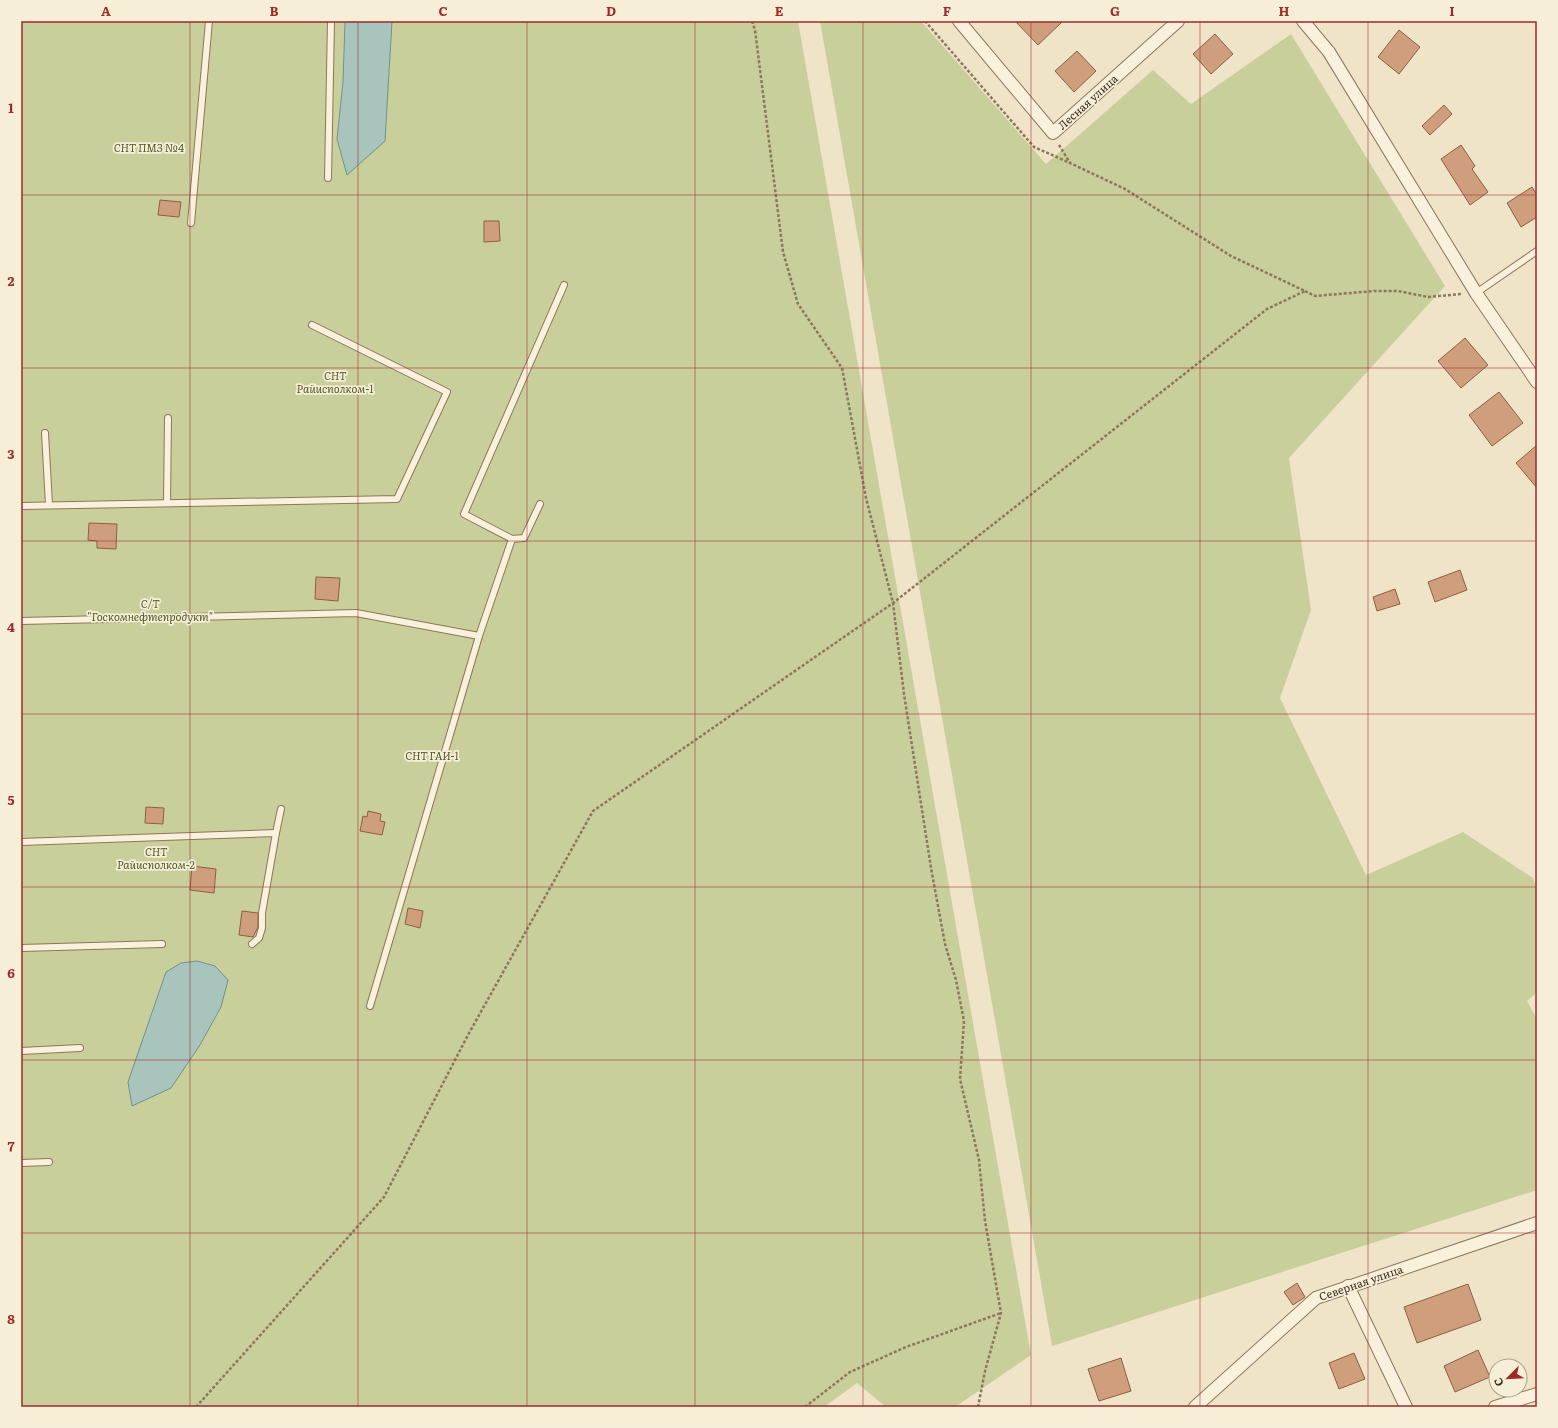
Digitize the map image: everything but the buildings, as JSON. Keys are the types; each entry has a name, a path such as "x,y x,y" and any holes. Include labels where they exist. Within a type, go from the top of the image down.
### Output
{"street":[{"name":"Лесная улица","path":"959,21 1053,133 1178,21"},
{"path":"1302,21 1329,52 1476,293 1537,382"},
{"name":"Северная улица","path":"1195,1407 1316,1298 1537,1223"},
{"path":"1348,1286 1406,1407"},
{"path":"1495,1407 1537,1394"}],"lane":[{"path":"191,223 209,21"},
{"path":"328,178 331,21"},
{"path":"1476,293 1537,251"},
{"path":"540,504 524,538 512,539 464,514 564,285"},
{"path":"21,506 397,499 447,392 312,324"},
{"path":"167,503 168,418"},
{"path":"45,432 49,505"},
{"path":"370,1006 479,636 512,539"},
{"path":"21,621 356,613 479,636"},
{"path":"252,944 259,938 262,928 262,913 281,809"},
{"path":"21,842 276,833"},
{"path":"21,948 162,944"},
{"path":"21,1051 80,1048"},
{"path":"21,1163 50,1162"}],"path":[{"path":"752,21 755,30 783,252 798,304 842,368 866,498 893,603 904,694 933,876 945,944 956,980 964,1021 960,1079 979,1160 985,1221 1001,1313 984,1371 978,1407"},
{"path":"925,21 1034,147 1125,189 1231,256 1315,296 1375,291 1398,291 1428,297 1476,293"},
{"path":"1053,133 1070,163"},
{"path":"196,1407 384,1197 468,1035 593,811 893,603 1267,310 1305,291"},
{"path":"805,1407 850,1372 906,1347 1001,1313"}],"green space":[{"path":"21,21 798,21 1031,1355 958,1405 952,1407 886,1407 857,1383 824,1407 21,1407"},
{"path":"820,21 921,21 1046,164 1153,70 1191,104 1291,34 1445,286 1289,458 1311,610 1280,698 1366,875 1463,832 1533,878 1537,890 1537,992 1527,1001 1537,1019 1537,1190 1052,1346"}],"water":[{"path":"345,21 392,21 385,141 347,175 337,139 343,82"},
{"path":"197,961 215,966 228,980 221,1007 200,1045 171,1088 132,1106 128,1082 166,972 181,963"}],"park label":[{"name":"СНТ ПМЗ №4","path":"149,148"},
{"name":"СНТ Райисполком-1","path":"335,382"},
{"name":"С/Т \"Госкомнефтепродукт\"","path":"150,610"},
{"name":"СНТ ГАИ-1","path":"432,756"},
{"name":"СНТ Райисполком-2","path":"156,858"}]}
